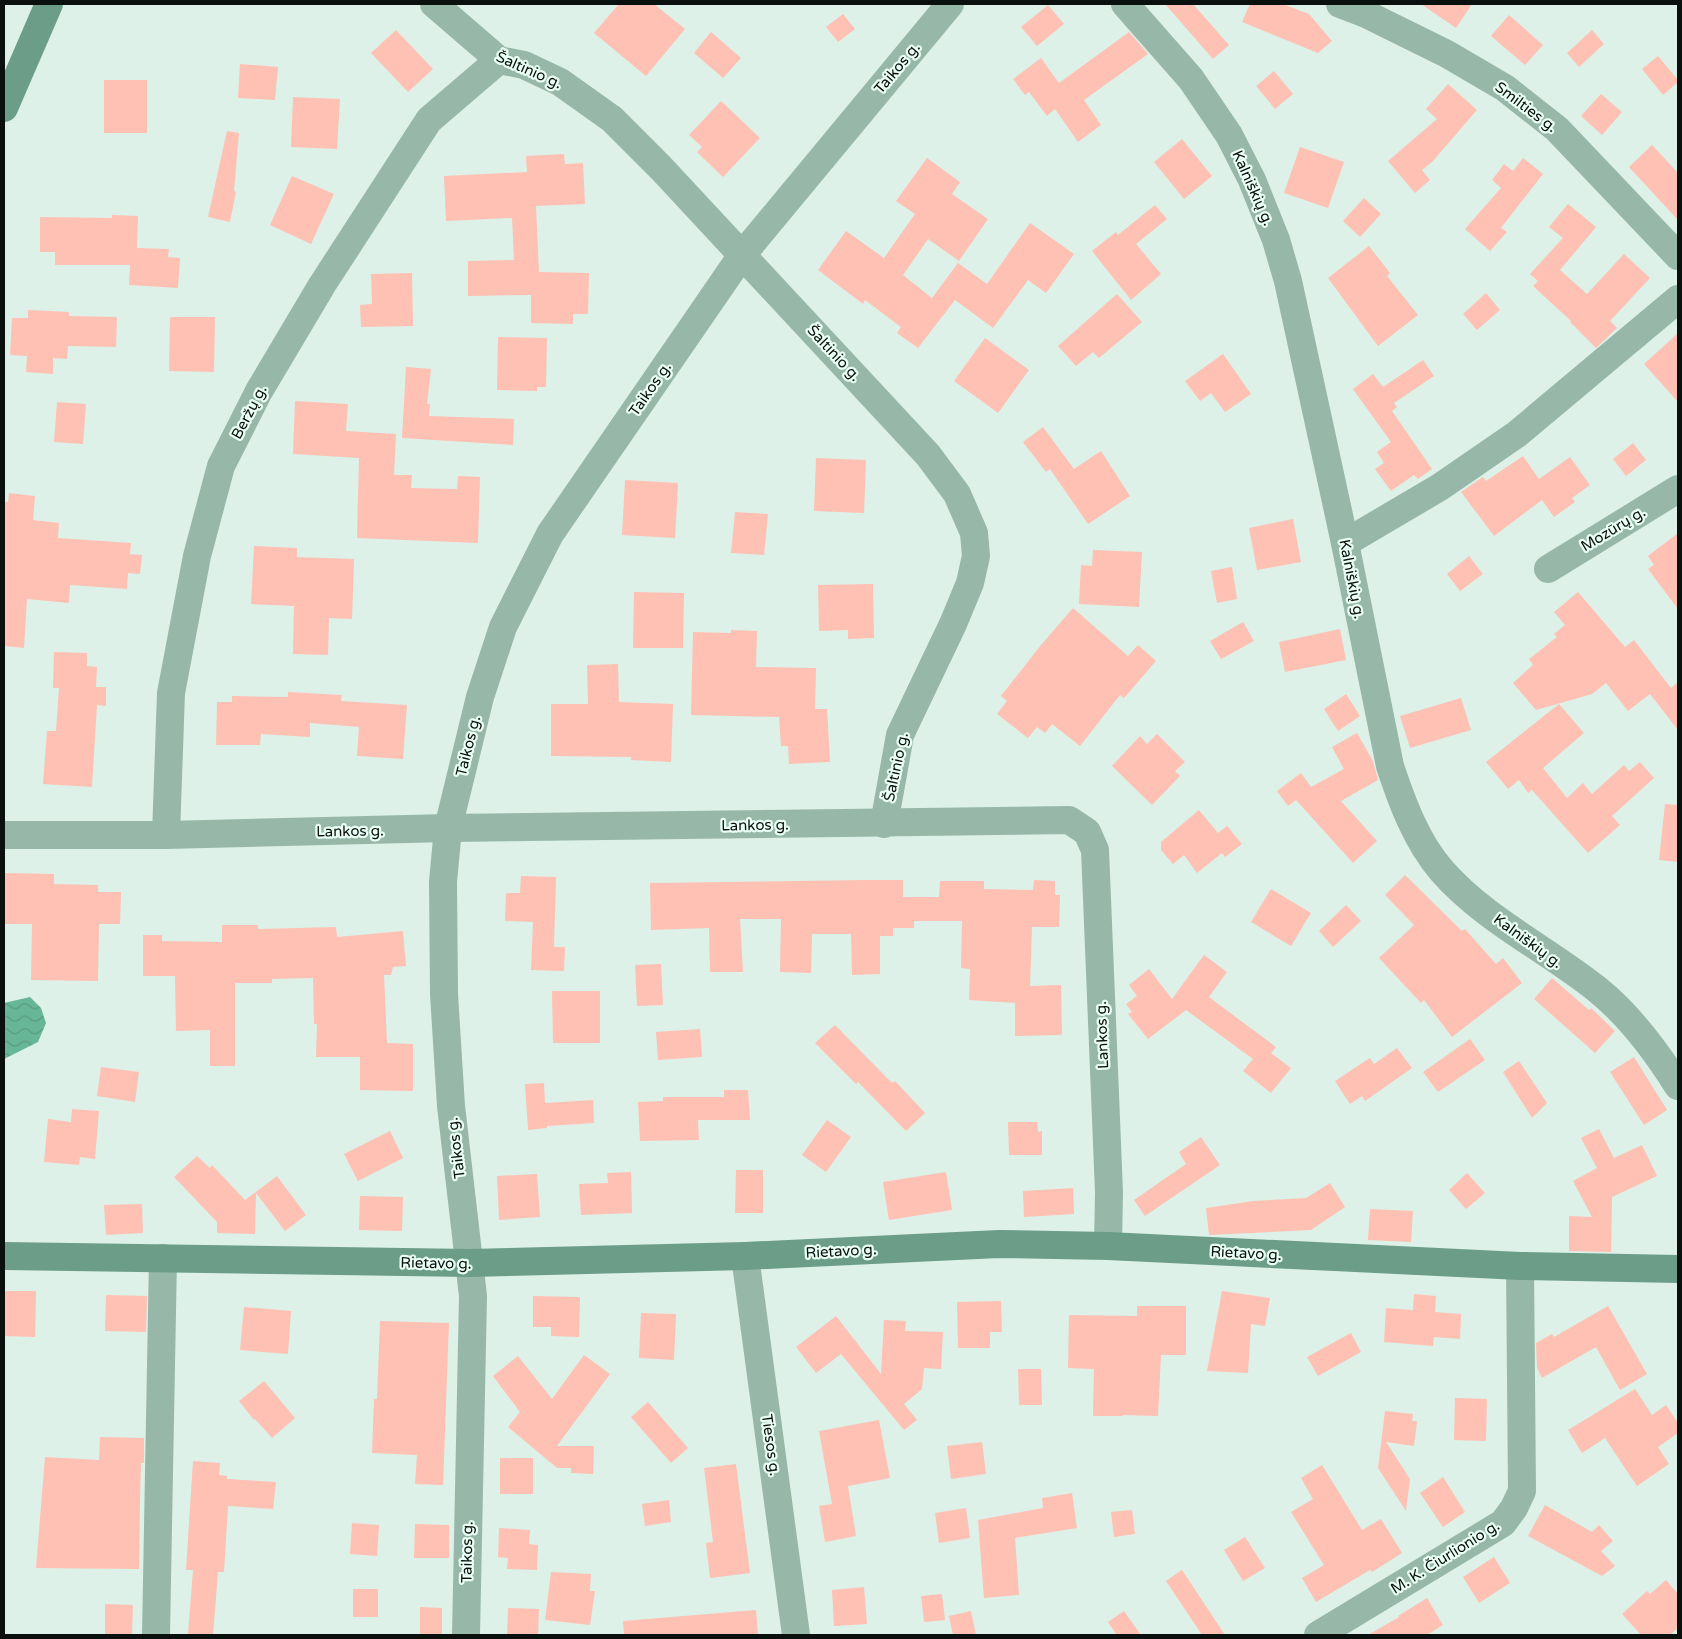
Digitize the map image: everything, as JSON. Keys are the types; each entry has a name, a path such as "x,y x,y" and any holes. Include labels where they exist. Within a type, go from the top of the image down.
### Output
{"main road":[{"path":"4,108 49,4"},
{"name":"Rietavo g.","path":"4,1256 470,1264 745,1256 999,1244 1108,1246 1520,1266 1678,1269"}],"street":[{"name":"Šaltinio g.","path":"434,4 499,60 524,64 560,82 612,119 661,168 928,455 957,494 974,533 976,556 970,582 953,624 900,735 884,824"},
{"name":"Taikos g.","path":"466,1635 473,1296 451,1106 444,994 443,882 448,828 480,697 503,627 546,542 742,255 950,4"},
{"name":"Kalniškių g.","path":"1125,4 1191,79 1229,135 1252,180 1276,240 1288,282 1345,543 1390,766 1400,796 1418,836 1440,870 1469,898 1598,991 1636,1027 1678,1086"},
{"name":"Smilties g.","path":"1340,4 1366,14 1447,54 1506,88 1558,129 1678,256"},
{"name":"Beržų g.","path":"166,836 171,693 197,556 221,466 258,391 312,301 429,120 499,60"},
{"path":"1345,543 1440,487 1517,434 1678,300"},
{"name":"Mozūrų g.","path":"1548,569 1678,489"},
{"name":"Lankos g.","path":"4,835 166,836 448,828 884,824 1069,820 1087,832 1095,850 1109,1192 1108,1246"},
{"name":"Tiesos g.","path":"745,1256 796,1635"},
{"path":"156,1635 163,1258"},
{"name":"M. K. Čiurlionio g.","path":"1318,1635 1503,1523 1514,1508 1522,1491 1520,1266"}],"water":[{"path":"30,997 41,1008 46,1023 38,1042 4,1059 4,1003"}],"building":[{"path":"619,4 654,4 685,29 646,76 594,33"},
{"path":"1165,4 1193,4 1229,45 1213,59"},
{"path":"1250,4 1283,4 1309,14 1332,41 1318,53 1242,22"},
{"path":"1421,4 1472,4 1456,28"},
{"path":"1048,5 1064,24 1037,46 1021,27"},
{"path":"843,14 855,29 838,42 826,27"},
{"path":"1509,15 1543,45 1525,65 1491,36"},
{"path":"396,30 433,69 408,92 371,53"},
{"path":"1592,30 1604,44 1579,67 1567,53"},
{"path":"711,32 741,58 723,78 694,53"},
{"path":"1129,32 1148,54 1084,100 1101,125 1078,142 1055,109 1047,116 1029,92 1025,95 1013,79 1041,58 1059,83"},
{"path":"1658,56 1678,80 1663,95 1642,69"},
{"path":"240,64 278,67 275,100 238,98"},
{"path":"1274,71 1293,94 1275,109 1256,86"},
{"path":"104,80 147,80 147,133 104,133"},
{"path":"1448,84 1477,110 1432,162 1422,170 1430,180 1415,193 1388,161 1437,119 1426,109"},
{"path":"1601,94 1622,112 1602,135 1581,116"},
{"path":"293,97 340,99 337,149 291,147"},
{"path":"721,101 760,138 723,177 697,152 702,147 689,135"},
{"path":"227,131 239,133 234,191 236,192 230,222 208,217"},
{"path":"1182,139 1212,176 1184,199 1154,162"},
{"path":"1652,145 1678,173 1678,220 1629,167"},
{"path":"1300,147 1344,162 1328,208 1284,193"},
{"path":"564,154 565,164 583,163 585,204 536,206 539,272 589,273 588,314 573,314 573,324 531,323 531,295 468,296 468,261 514,260 512,218 446,221 444,176 527,172 526,156"},
{"path":"927,158 960,182 952,194 988,219 959,261 928,239 903,275 932,298 958,263 987,284 1030,223 1074,254 1046,293 1028,280 993,328 955,300 918,348 897,333 901,327 865,300 863,304 818,270 846,231 884,258 915,214 896,201"},
{"path":"1523,158 1543,174 1501,228 1507,232 1490,251 1465,229 1501,188 1492,180 1504,164 1513,171"},
{"path":"292,176 334,194 311,244 270,225"},
{"path":"1364,198 1381,214 1360,237 1343,221"},
{"path":"1568,204 1596,227 1560,270 1587,294 1624,254 1650,278 1610,321 1617,328 1596,348 1571,321 1533,286 1538,281 1530,274 1563,238 1549,227"},
{"path":"1155,205 1167,219 1136,244 1161,274 1131,300 1092,251 1116,232 1118,235"},
{"path":"112,215 138,216 137,248 169,249 168,257 180,258 178,288 129,285 130,265 55,265 55,252 40,252 40,217 112,218"},
{"path":"1369,246 1390,273 1387,276 1418,315 1378,346 1328,278"},
{"path":"412,273 413,326 361,327 360,305 372,304 371,274"},
{"path":"1486,293 1500,310 1477,330 1463,314"},
{"path":"1117,294 1142,322 1099,358 1093,352 1076,366 1058,346"},
{"path":"28,310 69,312 69,316 117,317 116,347 68,346 67,359 53,358 53,374 26,372 27,356 10,355 12,318 28,318"},
{"path":"170,317 215,317 214,372 169,371"},
{"path":"1678,333 1678,402 1644,364"},
{"path":"498,337 547,338 546,387 537,387 537,391 497,390"},
{"path":"985,338 1029,370 998,413 954,381"},
{"path":"1223,354 1251,394 1225,412 1211,393 1200,401 1185,381"},
{"path":"1423,360 1434,376 1394,403 1397,407 1392,411 1432,469 1418,479 1414,475 1391,491 1375,469 1384,463 1377,452 1391,442 1353,389 1373,374 1383,387"},
{"path":"406,367 431,369 427,404 430,404 429,416 514,419 513,445 402,438"},
{"path":"295,401 348,404 346,431 396,434 394,475 412,475 411,488 457,489 458,476 480,477 478,543 357,538 359,458 293,454"},
{"path":"57,402 86,404 83,444 54,442"},
{"path":"1043,427 1074,469 1101,451 1130,496 1088,524 1050,469 1046,472 1023,442"},
{"path":"1633,443 1646,460 1626,476 1613,459"},
{"path":"1523,456 1539,479 1570,457 1590,485 1572,498 1575,502 1554,517 1542,500 1494,536 1461,492 1483,477 1486,481"},
{"path":"816,458 866,460 864,513 814,511"},
{"path":"625,480 678,483 675,538 622,535"},
{"path":"9,493 35,496 33,520 59,523 58,538 131,543 130,554 142,555 140,574 128,573 127,589 70,585 69,603 27,599 24,648 4,646 4,502 8,502"},
{"path":"735,512 768,514 764,555 731,553"},
{"path":"1293,519 1301,562 1257,570 1249,528"},
{"path":"1678,533 1678,609 1648,569 1654,565 1648,556"},
{"path":"254,546 297,548 297,557 354,559 352,619 329,618 328,655 293,654 294,606 251,604"},
{"path":"1093,550 1142,552 1139,607 1079,604 1081,565 1092,566"},
{"path":"1469,556 1483,574 1460,591 1447,574"},
{"path":"1232,567 1237,599 1217,603 1211,571"},
{"path":"873,584 874,638 848,639 848,630 819,631 818,585"},
{"path":"634,592 684,593 683,648 633,648"},
{"path":"1578,592 1625,647 1634,640 1671,688 1678,682 1678,730 1650,694 1628,711 1606,683 1592,694 1536,710 1513,683 1533,665 1529,659 1557,637 1554,634 1565,625 1554,612"},
{"path":"1073,608 1128,656 1138,645 1156,661 1124,698 1120,695 1080,746 1052,724 1045,733 1037,727 1028,738 997,714 1007,701 1001,696"},
{"path":"1243,622 1254,641 1221,659 1210,641"},
{"path":"1340,629 1346,660 1285,672 1279,642"},
{"path":"731,630 757,631 756,667 816,668 815,709 827,709 830,762 789,764 788,746 781,746 779,717 691,715 693,632 731,633"},
{"path":"54,652 87,653 87,666 97,667 96,687 106,687 106,706 97,705 92,787 43,784 47,731 56,731 59,688 53,688"},
{"path":"618,664 619,702 673,704 671,762 631,760 631,757 551,756 551,704 588,704 587,665"},
{"path":"288,692 342,695 341,701 407,705 403,759 357,756 359,727 310,723 310,737 261,734 260,745 216,745 217,702 232,702 232,696 288,697"},
{"path":"1346,694 1360,716 1338,731 1324,709"},
{"path":"1461,698 1471,730 1410,748 1400,716"},
{"path":"1559,704 1584,733 1543,768 1567,798 1583,783 1592,794 1624,765 1629,771 1640,762 1654,778 1612,816 1620,825 1588,853 1532,790 1528,793 1519,780 1508,789 1486,762"},
{"path":"1357,733 1373,761 1378,780 1341,801 1377,841 1353,863 1296,800 1288,806 1277,791 1301,773 1311,787 1344,769 1332,747"},
{"path":"1157,734 1185,762 1175,771 1180,776 1152,805 1112,766 1140,736 1147,744"},
{"path":"1665,804 1678,805 1678,862 1659,860"},
{"path":"1199,810 1218,833 1227,826 1242,844 1225,857 1222,853 1197,873 1184,855 1173,864 1161,850 1161,842"},
{"path":"4,873 54,874 54,884 98,885 98,892 121,892 120,924 99,924 98,981 31,980 32,924 4,924"},
{"path":"1405,875 1462,931 1465,929 1496,964 1503,958 1522,983 1452,1037 1424,1000 1421,1003 1379,958 1414,925 1385,895"},
{"path":"521,876 556,877 554,947 565,947 564,971 531,970 533,922 505,921 506,893 520,893"},
{"path":"903,880 903,897 939,897 940,881 984,881 984,889 1033,890 1034,880 1055,881 1055,895 1060,895 1059,927 1032,927 1030,986 1061,985 1062,1035 1015,1036 1015,1003 969,1000 970,969 961,968 962,921 914,921 914,928 893,928 893,936 880,936 880,974 852,975 851,934 812,934 811,973 780,972 781,919 740,919 743,972 710,972 709,928 651,930 650,883"},
{"path":"1271,889 1311,913 1291,946 1251,922"},
{"path":"1346,905 1361,921 1333,947 1319,931"},
{"path":"222,925 258,925 258,929 336,927 337,937 403,931 406,966 393,967 391,975 384,975 387,1043 413,1044 413,1091 360,1090 360,1057 316,1057 317,1024 314,1024 313,978 272,979 272,983 235,983 235,1066 210,1066 210,1030 176,1031 175,976 143,976 143,935 162,935 162,941 222,942"},
{"path":"1204,955 1227,972 1209,997 1276,1047 1271,1053 1291,1068 1271,1093 1243,1071 1253,1059 1186,1010 1148,1039 1128,1014 1132,1012 1126,1004 1137,996 1129,985 1149,969 1172,999"},
{"path":"661,964 663,1005 637,1006 635,965"},
{"path":"1552,978 1589,1010 1591,1008 1615,1031 1595,1053 1534,999"},
{"path":"552,991 600,991 600,1043 553,1043"},
{"path":"835,1025 892,1083 895,1081 925,1113 906,1131 858,1082 856,1084 815,1043"},
{"path":"700,1029 702,1057 658,1060 656,1032"},
{"path":"1470,1039 1485,1060 1438,1092 1423,1072"},
{"path":"1397,1048 1412,1068 1365,1101 1362,1096 1350,1104 1335,1081 1370,1058 1374,1064"},
{"path":"1634,1057 1667,1110 1644,1125 1610,1072"},
{"path":"1519,1061 1547,1103 1532,1118 1503,1072"},
{"path":"101,1067 139,1072 135,1102 97,1096"},
{"path":"544,1083 545,1103 593,1100 594,1123 547,1126 547,1128 528,1130 525,1084"},
{"path":"724,1090 748,1090 750,1120 698,1120 699,1140 640,1141 638,1102 663,1101 663,1097 724,1097"},
{"path":"72,1109 99,1111 95,1159 80,1157 79,1165 44,1162 48,1119 71,1122"},
{"path":"827,1120 851,1137 826,1172 802,1155"},
{"path":"1008,1122 1037,1122 1038,1132 1042,1131 1042,1155 1009,1155"},
{"path":"1599,1129 1614,1158 1642,1145 1657,1176 1612,1197 1611,1252 1569,1251 1569,1216 1592,1217 1573,1181 1597,1168 1581,1138"},
{"path":"390,1131 403,1158 358,1181 344,1154"},
{"path":"1201,1137 1220,1165 1145,1216 1134,1200 1186,1164 1179,1152"},
{"path":"197,1156 210,1168 212,1165 245,1200 277,1176 306,1215 285,1231 256,1193 255,1234 217,1233 217,1222 174,1177"},
{"path":"736,1170 763,1170 763,1213 735,1213"},
{"path":"631,1172 632,1213 581,1215 579,1184 608,1183 607,1173"},
{"path":"946,1172 952,1210 889,1220 883,1182"},
{"path":"1467,1173 1485,1193 1466,1209 1449,1190"},
{"path":"537,1174 540,1217 499,1220 497,1176"},
{"path":"1330,1183 1345,1207 1311,1230 1209,1235 1206,1208 1253,1201 1306,1198"},
{"path":"1073,1188 1074,1214 1024,1217 1023,1191"},
{"path":"360,1196 403,1197 402,1231 359,1230"},
{"path":"142,1204 143,1233 106,1235 104,1205"},
{"path":"1370,1209 1413,1211 1411,1242 1368,1240"},
{"path":"4,1291 36,1291 35,1337 4,1336"},
{"path":"1222,1291 1270,1298 1265,1326 1251,1324 1248,1373 1207,1371"},
{"path":"1414,1294 1436,1296 1435,1312 1461,1314 1460,1339 1434,1337 1433,1346 1384,1342 1386,1308 1413,1310"},
{"path":"106,1295 147,1296 146,1332 105,1331"},
{"path":"533,1296 580,1297 579,1337 551,1336 551,1327 533,1327"},
{"path":"1001,1301 1002,1332 990,1332 990,1348 958,1348 957,1302"},
{"path":"1137,1306 1186,1306 1186,1355 1161,1355 1158,1416 1093,1416 1094,1369 1068,1368 1069,1315 1137,1316"},
{"path":"1608,1306 1647,1374 1620,1390 1596,1347 1542,1378 1537,1368 1536,1343 1552,1334 1554,1337"},
{"path":"244,1307 291,1311 288,1354 240,1350"},
{"path":"641,1313 676,1314 674,1360 639,1358"},
{"path":"836,1316 881,1374 884,1320 906,1321 905,1331 943,1332 941,1369 924,1368 922,1389 904,1404 917,1420 904,1430 841,1354 816,1373 796,1347"},
{"path":"380,1321 449,1323 443,1485 415,1484 417,1455 372,1453 374,1399 377,1399"},
{"path":"1351,1333 1361,1352 1318,1376 1307,1357"},
{"path":"584,1355 610,1374 557,1446 594,1446 593,1474 571,1473 571,1468 557,1468 508,1427 520,1412 493,1376 518,1356 552,1399"},
{"path":"1018,1369 1041,1369 1042,1405 1019,1405"},
{"path":"264,1381 295,1418 272,1438 239,1401"},
{"path":"1635,1389 1652,1415 1666,1405 1678,1423 1678,1433 1658,1447 1669,1464 1637,1486 1605,1438 1582,1453 1568,1430"},
{"path":"1455,1398 1487,1399 1486,1441 1454,1440"},
{"path":"648,1402 688,1448 671,1463 631,1417"},
{"path":"1385,1411 1413,1414 1412,1421 1417,1421 1414,1446 1386,1442 1410,1479 1406,1511 1378,1468"},
{"path":"879,1420 890,1478 848,1486 856,1536 825,1542 819,1506 832,1504 819,1431"},
{"path":"100,1437 144,1438 144,1463 141,1463 139,1569 36,1568 45,1457 99,1460"},
{"path":"982,1442 986,1474 951,1479 947,1446"},
{"path":"500,1458 533,1458 533,1494 500,1494"},
{"path":"193,1461 220,1463 219,1475 227,1476 227,1479 276,1482 273,1509 228,1506 224,1572 218,1572 213,1635 188,1634 193,1570 186,1570"},
{"path":"736,1464 750,1573 710,1578 706,1543 713,1542 704,1468"},
{"path":"1322,1465 1362,1530 1381,1519 1402,1553 1372,1572 1370,1570 1316,1602 1302,1578 1324,1565 1291,1512 1313,1499 1301,1478"},
{"path":"1443,1477 1465,1512 1443,1527 1420,1493"},
{"path":"1072,1493 1077,1528 1015,1538 1019,1595 984,1598 978,1520 1043,1508 1042,1498"},
{"path":"669,1500 671,1522 645,1526 642,1504"},
{"path":"1545,1505 1592,1532 1599,1525 1613,1541 1601,1551 1615,1566 1602,1576 1528,1536"},
{"path":"966,1508 970,1538 939,1543 935,1513"},
{"path":"1132,1510 1135,1534 1114,1537 1111,1512"},
{"path":"352,1523 379,1525 377,1556 350,1554"},
{"path":"415,1524 449,1525 449,1558 414,1558"},
{"path":"499,1528 530,1530 529,1544 538,1545 537,1570 507,1569 508,1558 498,1557"},
{"path":"1245,1537 1265,1568 1243,1581 1224,1550"},
{"path":"1494,1557 1510,1583 1479,1603 1463,1577"},
{"path":"1182,1570 1225,1635 1202,1635 1166,1581"},
{"path":"551,1572 591,1574 590,1591 595,1591 590,1625 545,1620"},
{"path":"1666,1580 1678,1594 1678,1628 1670,1635 1641,1635 1622,1614 1647,1591 1650,1594"},
{"path":"864,1587 867,1624 834,1626 832,1590"},
{"path":"353,1589 378,1589 378,1617 353,1617"},
{"path":"942,1594 945,1620 924,1622 921,1596"},
{"path":"1427,1598 1443,1625 1427,1635 1368,1635 1399,1617"},
{"path":"105,1604 133,1605 132,1635 105,1635"},
{"path":"420,1607 442,1608 442,1635 420,1635"},
{"path":"508,1608 539,1609 538,1635 507,1635"},
{"path":"756,1610 758,1635 624,1635 623,1621"},
{"path":"971,1611 976,1635 953,1635 949,1616"},
{"path":"1124,1611 1141,1635 1117,1635 1108,1622"}]}
